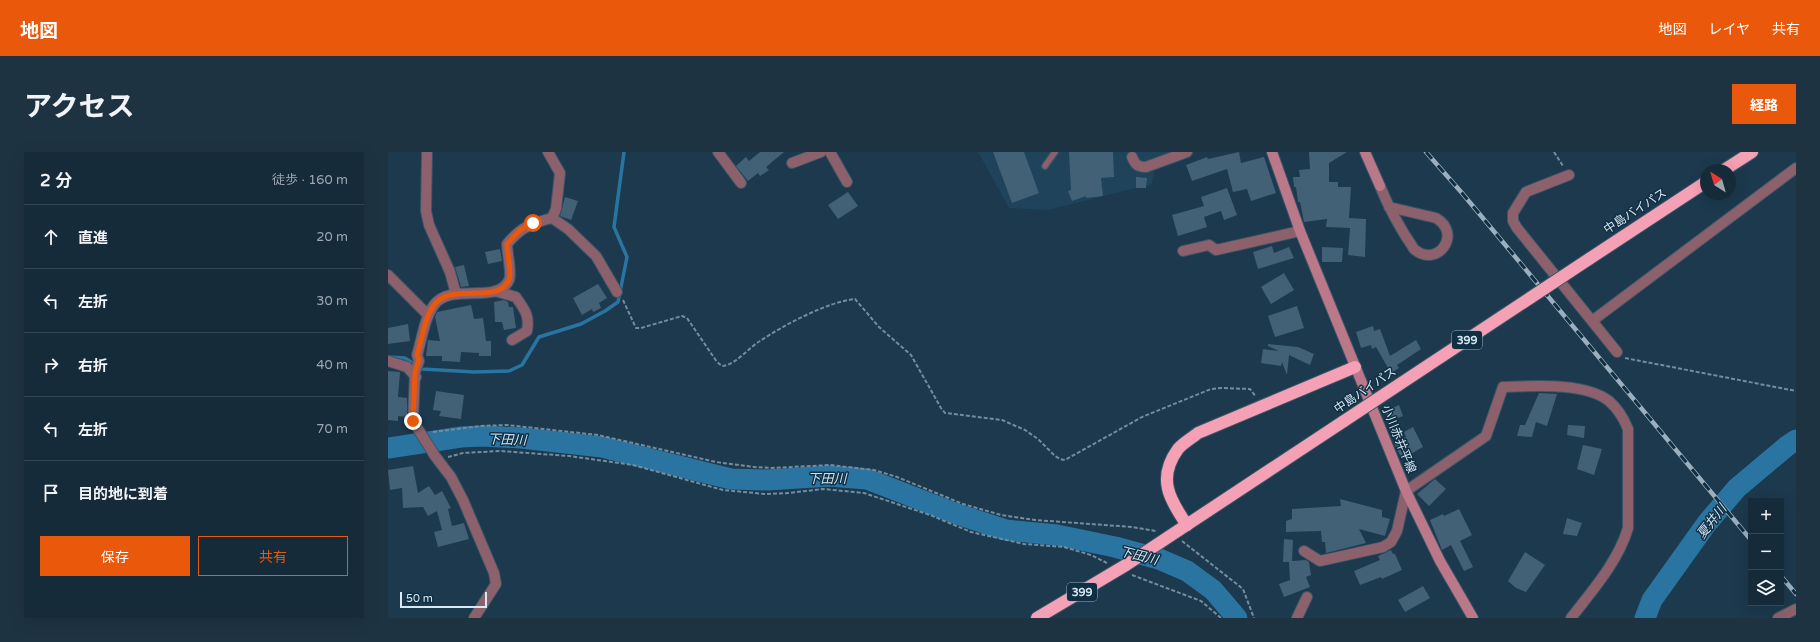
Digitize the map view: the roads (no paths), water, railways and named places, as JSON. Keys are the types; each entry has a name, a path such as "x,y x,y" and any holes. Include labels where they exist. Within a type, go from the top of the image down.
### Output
{"highway":[{"path":"1733,164 1752,152"},
{"name":"中島バイパス","path":"1037,618 1123,567 1700,186"},
{"path":"1187,525 1174,506 1166,486 1168,466 1179,448 1198,433 1355,366"}],"main road":[{"name":"小川赤井平線","path":"1272,152 1300,231 1406,491 1440,560 1473,618"},
{"path":"1365,152 1380,186"}],"street":[{"path":"426,152 426,211 429,225 450,272 456,294"},
{"path":"548,152 560,173 556,209 552,218"},
{"path":"718,152 741,183"},
{"path":"792,163 821,152"},
{"path":"830,152 848,182"},
{"path":"1133,154 1135,164 1140,167 1146,167 1187,152"},
{"path":"1592,321 1796,168"},
{"path":"1569,175 1526,192 1514,213 1513,221 1517,228 1617,352"},
{"path":"1380,186 1393,218 1414,249 1418,253 1428,256 1442,249 1447,240 1447,234 1446,229 1440,220 1389,207"},
{"path":"495,291 504,287 510,279 507,244 520,230 533,223 552,218 568,229 596,256 620,296"},
{"path":"1183,251 1210,246 1216,250 1300,231"},
{"path":"388,275 428,315"},
{"path":"474,618 496,584 494,573 463,500 450,477 413,421 416,374 419,360 417,355 428,315 434,304 441,298 448,295 495,291 516,296 525,310 529,320 527,331 512,340"},
{"path":"388,361 408,367 416,374"},
{"path":"1304,551 1320,561 1383,547 1391,542 1397,531 1406,491 1486,436 1503,387 1546,386 1566,388 1597,395 1609,402 1624,419 1628,429 1628,528 1623,544 1614,560 1571,618"},
{"path":"1297,618 1306,597"},
{"path":"1778,618 1796,609"}],"lane":[{"path":"1045,166 1055,152"}],"waterway":[{"path":"389,357 405,358 422,369 474,372 509,371 522,365 539,337 581,324 618,302 627,257 614,227 624,152"},
{"name":"下田川","path":"388,448 461,437 483,436 521,438 602,447 731,479 768,480 829,476 867,479 957,514 1006,530 1057,535 1115,547 1159,559 1187,571 1213,590 1237,618"},
{"name":"夏井川","path":"1645,618 1652,600 1707,523 1737,488 1796,440"}],"railway":[{"path":"1426,152 1462,193 1748,536"},
{"path":"1784,580 1796,594"}]}
